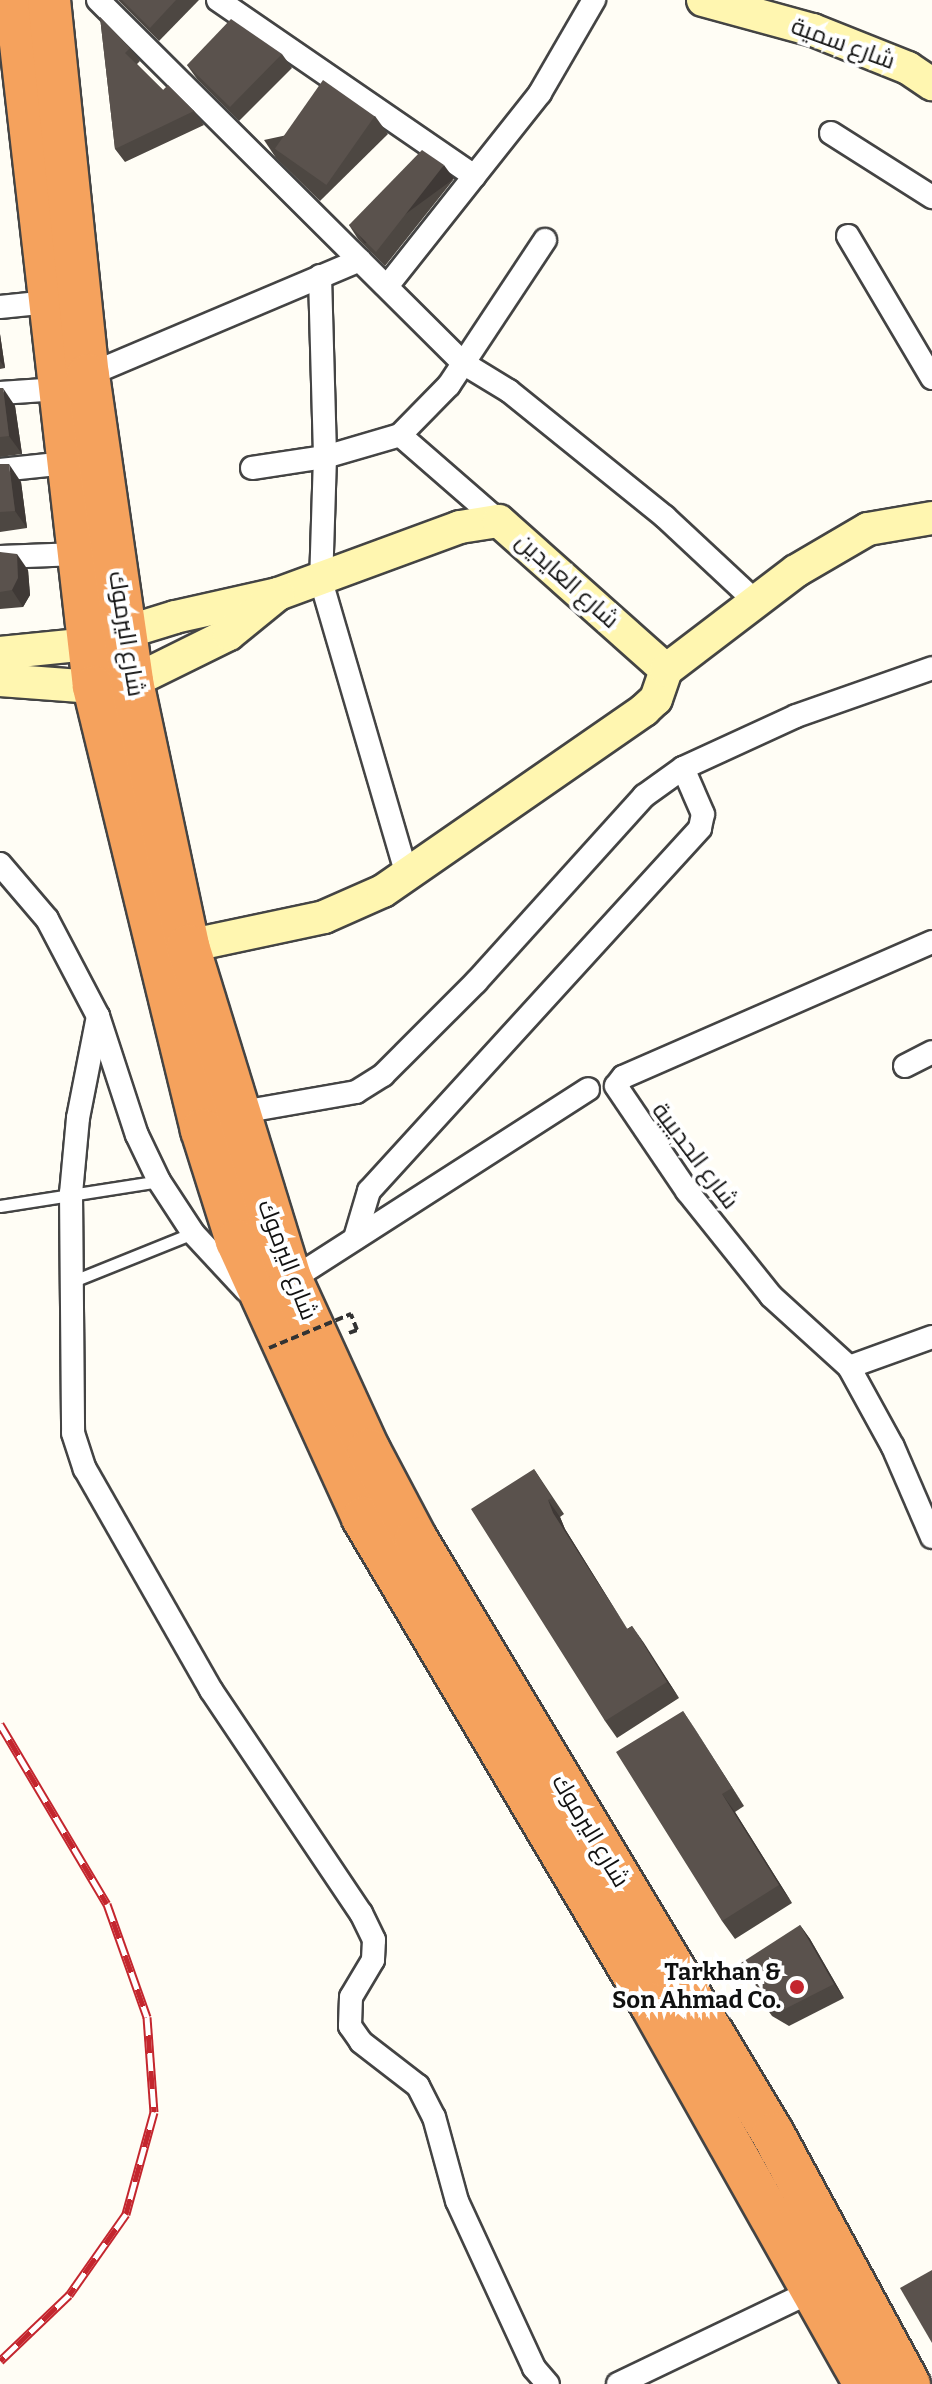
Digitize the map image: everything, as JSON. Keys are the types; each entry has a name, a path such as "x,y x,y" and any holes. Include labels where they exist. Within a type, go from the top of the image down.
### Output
{"highway":[{"name":"شارع اليرموك","path":"44,1 10,66 49,302 74,382 67,463 78,554 120,634"},
{"name":"شارع اليرموك","path":"44,1 74,382 120,634 202,1130 256,1236"},
{"name":"شارع اليرموك","path":"126,681 188,946 236,1113 256,1236 275,1313 369,1450 804,2231 909,2384"},
{"name":"شارع اليرموك","path":"804,2231 814,2290 865,2384"}],"street":[{"path":"98,0 388,285 463,363 509,391 665,517 755,601"},
{"path":"218,0 474,176"},
{"path":"388,285 540,93 594,0"},
{"name":"شارع سمية","path":"703,0 813,30 908,68 932,84"},
{"name":"شارع سمية","path":"775,0 932,56"},
{"path":"831,133 932,197"},
{"path":"848,236 932,378"},
{"path":"252,468 325,457 400,435 430,409 545,240"},
{"path":"0,393 74,382 360,260"},
{"path":"320,276 325,457 321,581 407,875"},
{"path":"0,307 49,302"},
{"path":"400,435 499,521"},
{"path":"0,470 67,463"},
{"path":"188,946 324,917 407,875 644,710 656,699 666,670 755,601 855,535 932,518"},
{"name":"شارع العايدين","path":"0,653 120,634 278,594 321,581 460,527 499,521 666,670"},
{"path":"0,557 78,554"},
{"name":"شارع العايدين","path":"126,681 229,634 278,594"},
{"path":"236,1113 356,1092 383,1075 465,993 644,796 683,768 796,716 932,668"},
{"path":"0,680 126,681"},
{"path":"355,1238 369,1191 700,828 703,814 683,768"},
{"path":"0,864 47,919 98,1016 137,1135 159,1181 193,1233 275,1313 355,1238 588,1089"},
{"name":"شارع الحديبية","path":"932,942 623,1077 616,1086 687,1191 763,1286 849,1367 893,1447 932,1537"},
{"path":"98,1016 78,1118 71,1193 73,1433 85,1469 211,1690 361,1913 374,1940 373,1960 351,1997 350,2026 361,2042 418,2086 434,2117 457,2201 534,2368 548,2384"},
{"path":"905,1066 932,1052"},
{"path":"849,1367 932,1337"},
{"path":"618,2384 814,2290"}],"lane":[{"path":"0,1206 159,1181"},
{"path":"71,1282 193,1233"}],"path":[{"path":"275,1313 351,1314 357,1330"}],"building":[{"path":"122,0 176,0 150,28"},
{"path":"100,17 130,48 125,53 163,90 168,85 194,111 115,149"},
{"path":"231,19 282,54 230,107 187,65"},
{"path":"323,80 375,116 326,185 275,149"},
{"path":"422,150 444,165 376,252 349,225"},
{"path":"0,388 3,388 9,436 0,437"},
{"path":"0,464 9,464 15,511 0,512"},
{"path":"0,552 17,554 18,578 12,590 0,592"},
{"path":"534,1469 552,1498 548,1500 553,1513 627,1629 632,1626 667,1682 605,1721 471,1509"},
{"path":"683,1711 732,1788 722,1794 779,1885 722,1921 616,1752"},
{"name":"Tarkhan & Son Ahmad Co.","path":"800,1925 834,1984 779,2012 762,2002 741,1963"},
{"path":"932,2270 932,2343 900,2288"}],"railway":[{"path":"0,1724 107,1904 147,2017 154,2112 126,2214 69,2295 0,2361"}],"place":[{"name":"Tarkhan & Son Ahmad Co.","path":"797,1987"}]}
